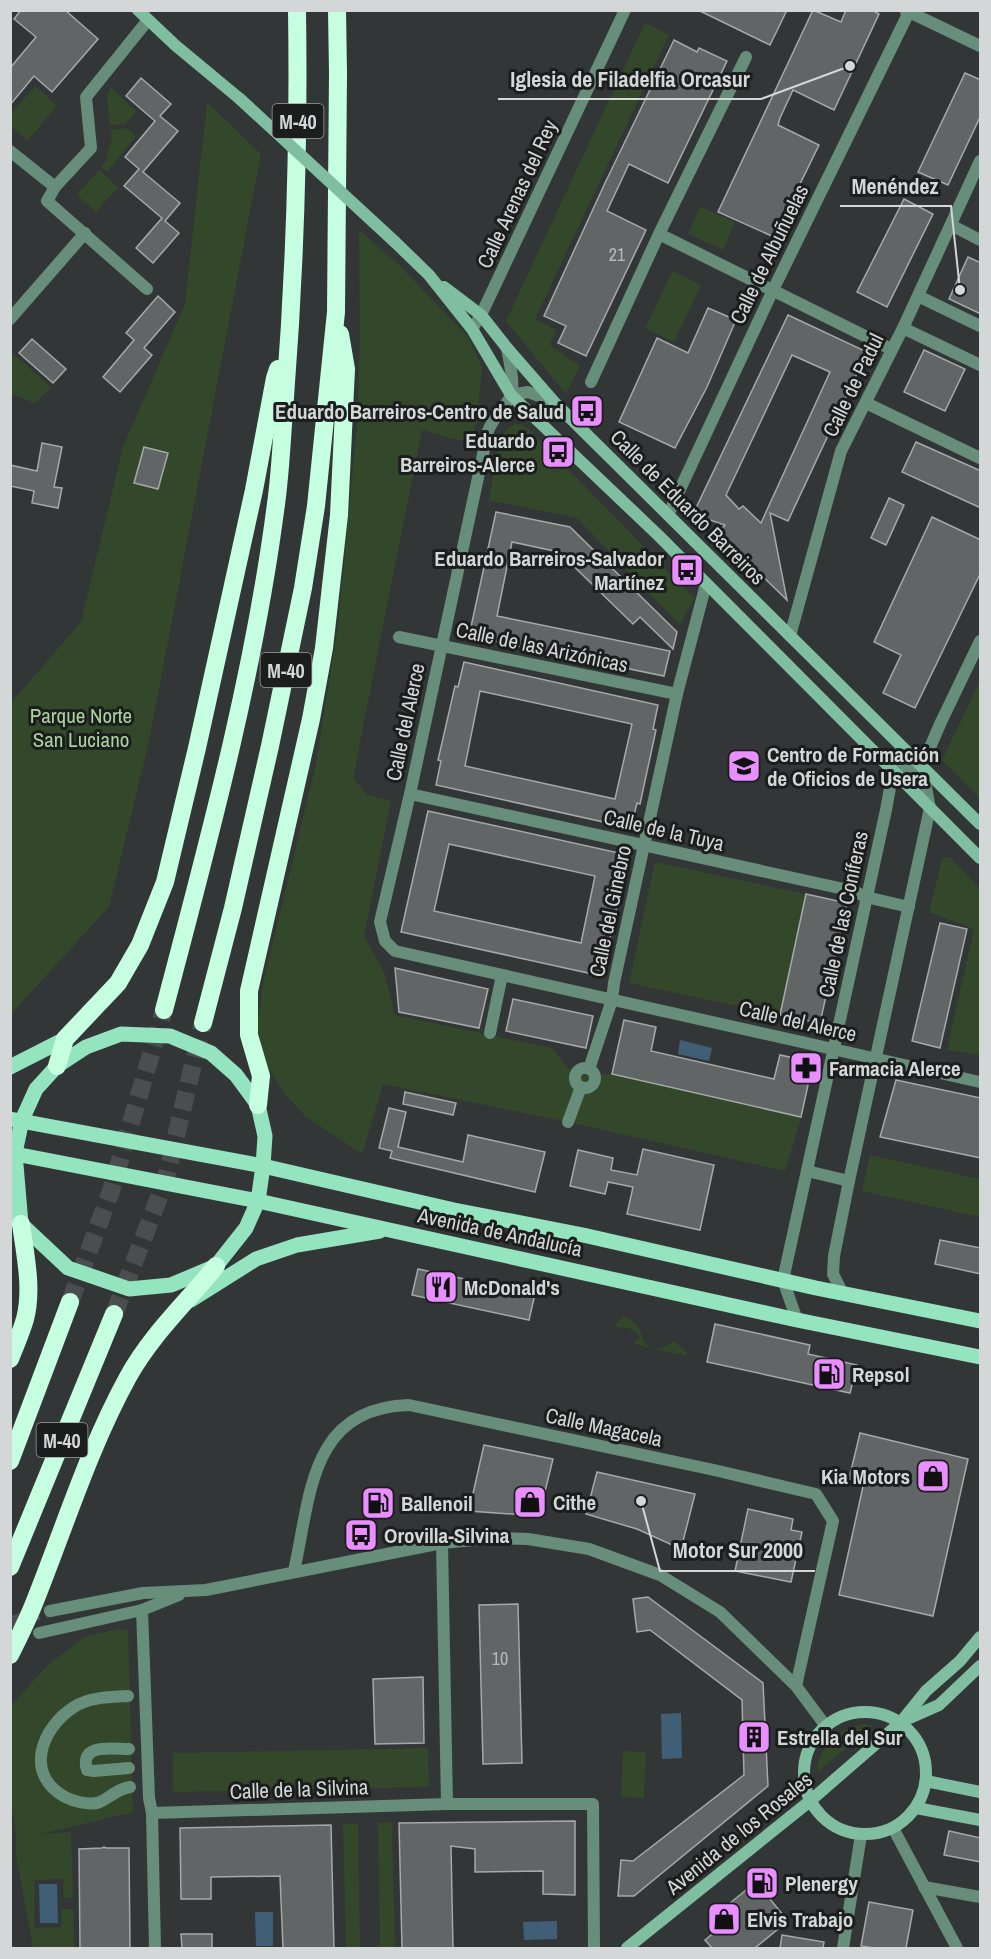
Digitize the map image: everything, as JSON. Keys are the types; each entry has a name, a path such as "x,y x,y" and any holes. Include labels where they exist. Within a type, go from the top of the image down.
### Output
{"highway":[{"name":"M-40","path":"164,1010 226,772 254,638 276,502 290,339 295,231 298,107 297,10"},
{"name":"M-40","path":"203,1023 233,908 270,746 303,588 316,506 336,312 337,10"},
{"path":"258,1105 261,1076 249,1035 249,990 311,719 324,648 339,515 346,369 336,312"},
{"path":"57,1066 65,1039 118,983 140,945 165,882 254,490 275,378 290,339"},
{"path":"10,1359 25,1317 28,1290 26,1261 16,1218"},
{"path":"10,1655 34,1604 93,1450 128,1377 160,1328 184,1305 216,1266"},
{"name":"M-40","path":"10,1461 70,1302"},
{"name":"M-40","path":"10,1567 114,1314"}],"main road":[{"path":"121,1034 170,1036 211,1053 236,1075 258,1105 265,1136 264,1166 258,1201 246,1228 216,1266 171,1285 129,1289 68,1268 16,1218 13,1153 16,1120 36,1089 57,1066 86,1047 121,1034"},
{"path":"10,1067 65,1039"},
{"name":"Avenida de Andalucía","path":"16,1120 264,1166 843,1294 981,1321"},
{"name":"Avenida de Andalucía","path":"13,1153 258,1201 797,1320 981,1357"},
{"path":"184,1305 256,1259 297,1245 389,1229"}],"street":[{"name":"Calle de Eduardo Barreiros","path":"138,10 175,45 240,99 429,275 481,315 554,402 981,824"},
{"name":"Calle Arenas del Rey","path":"472,328 481,315 626,10"},
{"path":"907,11 981,46"},
{"name":"Calle de Albuñuelas","path":"668,515 907,11"},
{"path":"147,289 47,201 55,187 91,148 86,97 148,20"},
{"path":"591,382 658,234 746,57"},
{"path":"10,151 55,187"},
{"name":"Calle de Padul","path":"790,636 841,451 903,328 981,161"},
{"path":"951,225 981,240"},
{"path":"10,319 85,233"},
{"path":"658,234 891,349"},
{"name":"Calle de Eduardo Barreiros","path":"429,275 472,328 511,395 659,536 981,858"},
{"path":"918,296 981,326"},
{"path":"903,328 981,365"},
{"path":"507,348 511,395 528,392 554,402"},
{"name":"Calle del Alerce","path":"511,395 488,431 410,794 380,922 385,941 395,951 981,1082"},
{"path":"866,403 981,458"},
{"name":"Calle del Ginebro","path":"568,1122 581,1087 590,1087 594,1082 594,1073 589,1069 612,1000 677,694 705,584"},
{"name":"Calle de las Arizónicas","path":"399,637 677,694"},
{"path":"843,1294 832,1267 930,808 922,766 981,641"},
{"path":"893,771 922,766"},
{"name":"Calle de las Coníferas","path":"783,1280 893,771"},
{"name":"Calle de la Tuya","path":"410,794 853,891 866,897 909,907"},
{"path":"490,1033 502,975"},
{"path":"807,1171 849,1181"},
{"path":"783,1280 797,1320"},
{"name":"Calle Magacela","path":"294,1571 315,1474 324,1452 333,1438 357,1418 390,1405 409,1405 714,1470 816,1494 833,1521 796,1686"},
{"path":"50,1611 143,1593 206,1590 442,1543 496,1538 528,1539 589,1549 660,1575 720,1611 796,1686 825,1725"},
{"path":"442,1543 447,1804"},
{"path":"39,1633 142,1610 186,1592"},
{"path":"142,1610 149,1798 152,1813 155,1948"},
{"name":"Avenida de los Rosales","path":"627,1948 810,1801 901,1722 926,1691 960,1661 981,1637"},
{"name":"Avenida de los Rosales","path":"901,1722 939,1705 981,1666"},
{"path":"128,1696 84,1702 74,1707 59,1719 49,1733 42,1748 40,1765 49,1785 70,1800 97,1803 119,1789 130,1787"},
{"path":"863,1711 883,1713 901,1722 922,1748 926,1764 923,1795 916,1808 893,1828 861,1835 841,1830 823,1818 810,1801 804,1781 805,1760 812,1741 825,1725 843,1715 863,1711"},
{"path":"129,1749 92,1749 87,1754 85,1763 87,1770 94,1772 129,1768"},
{"path":"926,1781 981,1792"},
{"name":"Calle de la Silvina","path":"152,1813 447,1804 593,1804 594,1948"},
{"path":"916,1808 981,1820"},
{"path":"893,1828 957,1948"},
{"path":"843,1948 861,1835"},
{"path":"924,1887 981,1897"}],"green space":[{"path":"645,23 669,35 535,319 556,330 550,345 580,366 566,394 506,321"},
{"path":"35,86 57,106 27,141 11,126 11,114"},
{"path":"111,88 136,111 125,124 110,125 107,95"},
{"name":"Parque Norte San Luciano","path":"207,102 261,154 149,741 109,907 11,1014 11,703 81,622 123,447 185,304"},
{"path":"126,128 136,136 107,172 101,166 106,161 109,145 112,144 110,130"},
{"path":"99,170 118,187 96,212 77,195"},
{"path":"700,207 735,222 723,250 688,234"},
{"path":"359,230 400,266 468,337 482,367 477,422 469,443 422,430 353,778 367,795 391,801 364,936 384,972 395,1015 552,1048 574,1076 612,1074 801,1117 785,1171 568,1122 383,1084 362,1154 305,1116 285,1094 267,1066 257,1025 264,979 316,764 338,626 357,425 360,344"},
{"path":"673,271 701,285 674,342 645,328"},
{"path":"11,352 51,387 35,403 11,394"},
{"path":"515,424 523,425 532,432 694,598 680,625 577,518 489,500 500,438 508,428"},
{"path":"980,681 980,799 942,760"},
{"path":"943,857 951,858 980,889 980,1055 947,1050 974,929 929,912"},
{"path":"655,862 806,894 780,1015 629,983"},
{"path":"870,1155 980,1179 980,1217 862,1191"},
{"path":"624,1316 638,1326 647,1345 659,1348 674,1341 687,1353 687,1356 634,1344 640,1337 632,1329 614,1326"},
{"path":"118,1629 128,1630 133,1812 37,1835 71,1832 73,1898 64,1898 63,1879 35,1880 34,1928 61,1927 62,1909 73,1909 74,1948 33,1948 16,1854 11,1796 10,1707 48,1665 86,1636"},
{"path":"865,1724 873,1726 817,1772 822,1754 832,1739 848,1729"},
{"path":"428,1748 429,1787 173,1792 173,1753"},
{"path":"623,1751 646,1752 644,1798 621,1797"},
{"path":"392,1822 395,1948 380,1948 378,1823"},
{"path":"343,1824 358,1824 360,1948 346,1948"}],"water":[{"path":"680,1040 712,1048 709,1061 678,1054"},
{"path":"681,1713 682,1758 662,1759 661,1714"},
{"path":"39,1884 57,1884 58,1923 40,1923"},
{"path":"255,1912 273,1912 273,1946 256,1946"},
{"path":"557,1921 557,1939 524,1940 523,1922"}],"building":[{"path":"21,10 65,10 98,39 52,92 34,76 10,105 10,68 36,37 14,19"},
{"path":"698,10 787,10 770,45"},
{"path":"813,10 841,22 846,10 872,10 879,14 834,110 793,90 778,125 819,145 774,237 718,212"},
{"path":"674,40 697,52 699,48 727,61 668,183 629,164 607,211 646,230 586,356 558,343 566,326 544,316"},
{"path":"965,73 981,80 981,115 948,185 918,172"},
{"path":"141,78 171,104 160,116 178,131 143,172 180,203 165,221 179,233 153,263 136,248 162,218 124,186 139,169 125,157 155,121 126,96"},
{"path":"904,199 933,214 887,307 857,292"},
{"path":"968,257 981,263 981,314 949,299"},
{"path":"158,296 175,312 144,348 152,355 120,392 103,377 134,340 126,333"},
{"path":"708,308 736,320 707,387 675,448 619,422 657,338 688,353"},
{"path":"788,315 867,352 788,521 770,513 787,600 718,533 725,525 701,517 695,510","holes":["792,355 830,372 761,523 743,506 739,509 726,495"]},
{"path":"32,339 66,369 53,383 19,353"},
{"path":"924,350 965,369 945,411 904,392"},
{"path":"916,442 981,471 981,508 902,472"},
{"path":"42,443 62,447 54,487 62,488 58,508 32,503 34,491 10,486 10,465 37,471"},
{"path":"144,447 168,453 158,489 134,483"},
{"path":"889,498 904,505 886,545 871,538"},
{"path":"496,512 570,527 677,632 673,649 640,617 633,624 559,552 512,542 497,616 670,651 664,676 469,636"},
{"path":"932,517 981,540 981,572 915,708 883,693 901,655 874,642"},
{"path":"464,662 658,705 653,729 656,730 640,804 637,803 631,828 436,785 441,761 438,760 455,686 458,687","holes":["480,691 632,724 615,799 465,766"]},
{"path":"428,811 628,855 602,976 401,932","holes":["449,844 595,876 581,943 434,911"]},
{"path":"806,894 847,903 820,1023 780,1015"},
{"path":"940,923 967,929 940,1048 912,1041"},
{"path":"395,968 488,989 479,1028 399,1012"},
{"path":"513,999 593,1016 586,1048 506,1031"},
{"path":"624,1020 656,1027 651,1051 774,1079 780,1055 813,1062 801,1117 612,1074"},
{"path":"896,1080 981,1098 981,1158 880,1137"},
{"path":"405,1092 456,1103 453,1115 403,1104"},
{"path":"389,1108 406,1112 398,1147 463,1162 468,1135 545,1152 535,1192 390,1158 392,1151 379,1148"},
{"path":"643,1149 714,1165 700,1230 627,1214 633,1187 608,1182 605,1194 570,1186 578,1150 613,1158 611,1170 637,1175"},
{"path":"940,1240 981,1248 981,1274 935,1264"},
{"path":"418,1269 535,1294 529,1320 412,1295"},
{"path":"715,1324 810,1345 808,1354 857,1365 850,1393 707,1362"},
{"path":"860,1433 968,1459 933,1616 839,1595 864,1482 849,1479"},
{"path":"484,1445 553,1459 539,1516 469,1511"},
{"path":"597,1472 695,1494 681,1549 637,1529 586,1514"},
{"path":"748,1509 793,1519 791,1530 802,1532 791,1582 735,1571"},
{"name":"Estrella del Sur","path":"648,1597 763,1683 768,1786 634,1896 618,1896 621,1860 633,1861 744,1775 742,1700 650,1630 637,1632 633,1599"},
{"path":"518,1604 522,1763 483,1764 479,1605"},
{"path":"423,1677 424,1743 375,1744 373,1679"},
{"path":"575,1821 575,1895 543,1894 543,1871 475,1872 475,1849 451,1846 453,1948 402,1948 399,1823"},
{"path":"331,1825 334,1948 283,1948 280,1876 211,1877 211,1899 181,1899 180,1828"},
{"path":"949,1831 981,1838 981,1862 944,1855"},
{"path":"129,1848 130,1948 80,1948 79,1849"},
{"path":"756,1882 788,1921 755,1948 712,1948 705,1940 738,1913 730,1903"},
{"path":"869,1902 913,1910 906,1948 861,1946"},
{"path":"181,1934 212,1934 212,1948 182,1948"},
{"path":"782,1935 824,1942 823,1948 780,1948"}],"tunnel":[{"path":"70,1302 111,1191 164,1010"},
{"path":"114,1314 165,1182 203,1023"},
{"path":"10,1622 50,1611"}],"place":[{"name":"Iglesia de Filadelfia Orcasur","path":"850,66"},
{"name":"Menéndez","path":"960,290"},
{"name":"Eduardo Barreiros-Centro de Salud","path":"587,411"},
{"name":"Eduardo Barreiros-Alerce","path":"558,452"},
{"name":"Eduardo Barreiros-Salvador Martínez","path":"687,570"},
{"name":"Centro de Formación de Oficios de Usera","path":"744,766"},
{"name":"Farmacia Alerce","path":"806,1068"},
{"name":"McDonald's","path":"441,1287"},
{"name":"Repsol","path":"829,1374"},
{"name":"Kia Motors","path":"933,1476"},
{"name":"Motor Sur 2000","path":"641,1501"},
{"name":"Cithe","path":"530,1502"},
{"name":"Ballenoil","path":"378,1503"},
{"name":"Orovilla-Silvina","path":"361,1535"},
{"name":"Estrella del Sur","path":"754,1737"},
{"name":"Plenergy","path":"762,1883"},
{"name":"Elvis Trabajo","path":"724,1919"}]}
